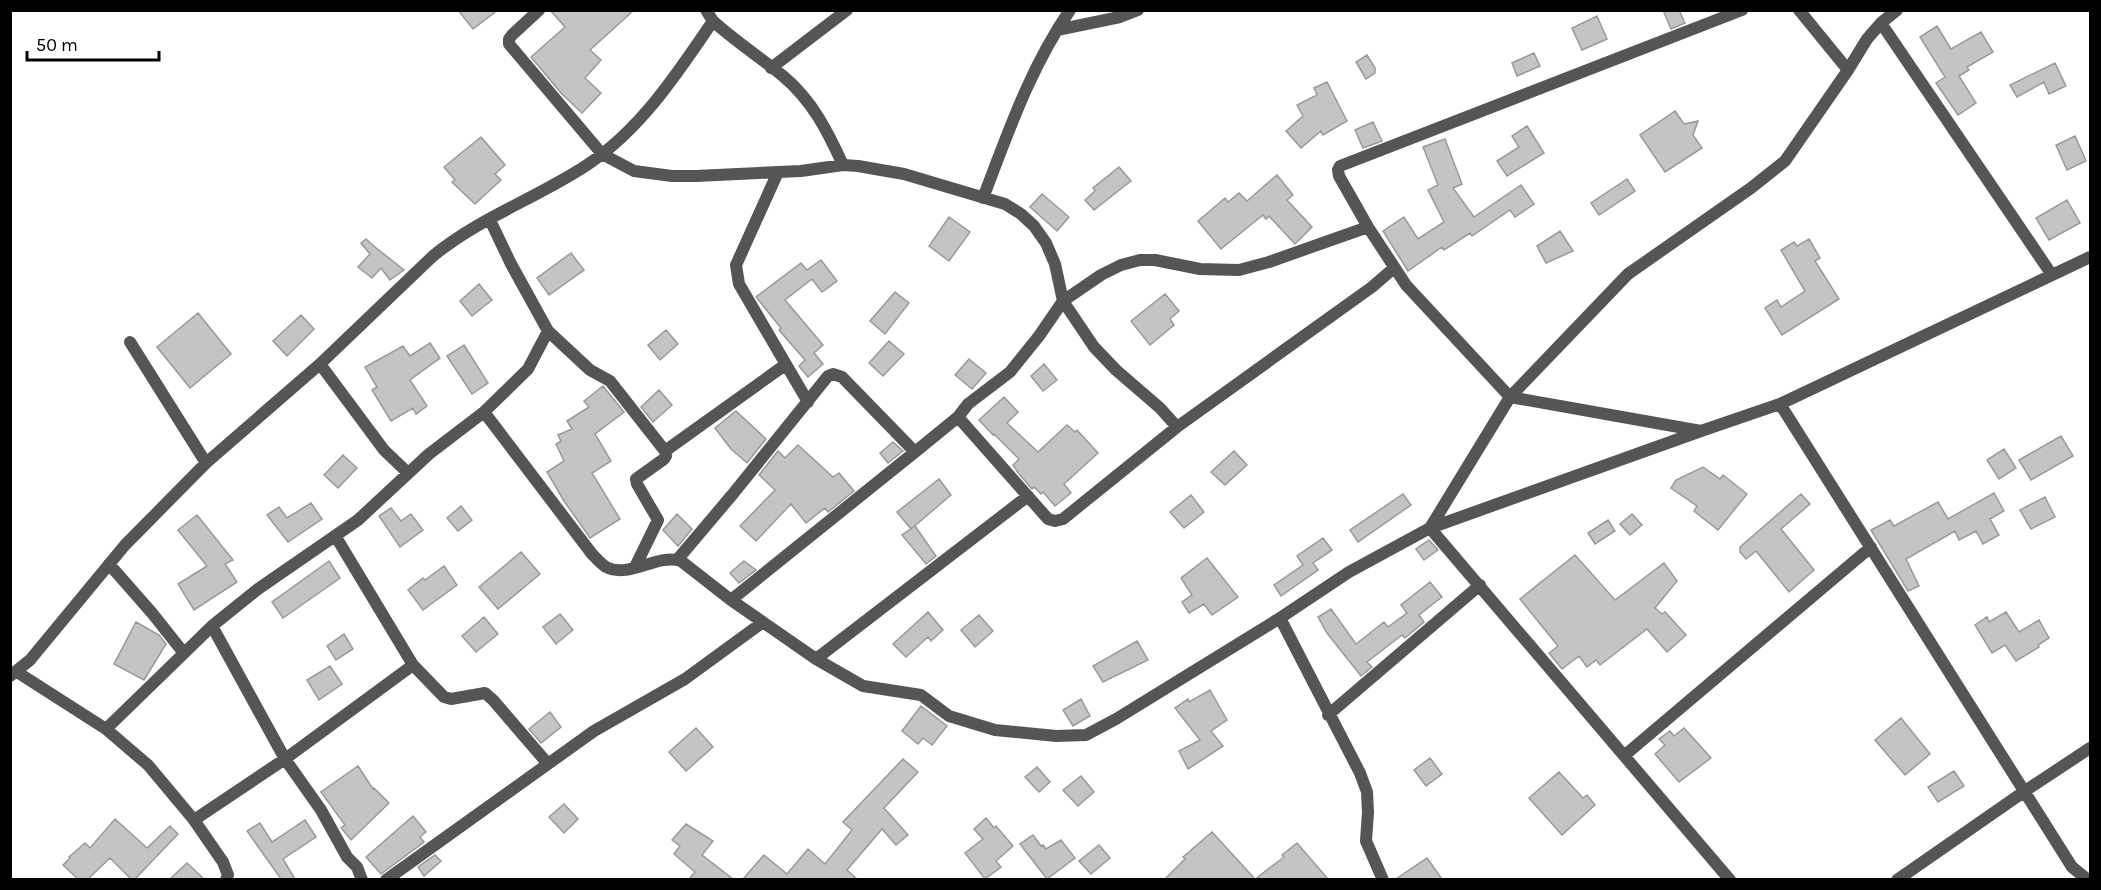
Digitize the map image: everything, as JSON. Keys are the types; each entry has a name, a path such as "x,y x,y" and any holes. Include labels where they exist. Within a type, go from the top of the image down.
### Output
{"street":[{"path":"538,10 512,35 509,44 602,154 634,171 672,176 801,171 843,165 858,166 904,174 1005,204 1021,214 1034,226 1046,243 1056,264 1063,301 1094,347 1116,370 1160,408 1177,427"},
{"path":"771,68 847,10"},
{"path":"983,198 1025,92 1070,10"},
{"path":"1057,30 1120,17 1138,10"},
{"path":"1701,432 1510,398 1427,310 1394,268 1368,227 1339,176 1338,170 1340,166 1742,10"},
{"path":"1799,10 1848,70"},
{"path":"1430,528 1510,398 1628,274 1751,188 1785,161 1867,39 1897,10"},
{"path":"226,879 228,875 223,862 194,820 148,765 106,729 14,674 30,660 109,564 207,464 320,364 433,256 450,242 550,188 602,154 627,133 678,73 710,16 735,41 783,75 811,106 829,134 843,165"},
{"path":"1881,23 2052,275"},
{"path":"778,172 736,265 736,273 739,284 808,402"},
{"path":"490,220 515,272 548,331 590,370 610,381 665,451 664,459 636,479 658,520 635,567"},
{"path":"731,600 958,417 968,404 1010,372 1063,301 1101,275 1130,263 1155,260 1200,269 1239,270 1269,262 1368,227"},
{"path":"484,412 592,554 606,567 619,570 672,558 816,659 863,686 921,695 949,716 995,730 1056,736 1086,735 1280,618 1349,572 1430,528 1780,404 2091,257"},
{"path":"958,417 1048,519 1055,521 1063,519 1177,427 1372,287 1394,268"},
{"path":"106,729 212,626 258,590 336,537 366,513 429,453 484,412 528,369 548,331"},
{"path":"130,342 207,464"},
{"path":"320,364 384,450 408,473"},
{"path":"665,451 785,365"},
{"path":"677,560 828,376 833,374 842,376 915,452"},
{"path":"1780,404 2072,867 2088,879"},
{"path":"816,659 1028,495"},
{"path":"1430,528 1730,879"},
{"path":"336,537 413,665 444,697 451,699 485,693 548,764"},
{"path":"1625,755 1870,547"},
{"path":"109,564 183,652"},
{"path":"1328,715 1479,585"},
{"path":"1280,618 1328,715 1360,773 1366,792 1368,812 1366,841 1383,879"},
{"path":"386,879 616,717 685,679 763,622"},
{"path":"212,626 285,759 321,810 347,857 357,867 362,879"},
{"path":"194,820 285,759 413,665"},
{"path":"1897,879 2091,748"}],"building":[{"path":"458,10 498,10 473,29"},
{"path":"550,10 634,10 590,50 601,60 585,78 601,93 582,113 561,93 531,57 565,27"},
{"path":"1663,10 1679,10 1685,23 1671,29"},
{"path":"1597,16 1607,39 1582,50 1572,28"},
{"path":"1937,26 1951,49 1981,32 1993,52 1967,67 1969,70 1959,76 1976,103 1958,115 1936,83 1945,77 1920,37"},
{"path":"1534,53 1540,66 1517,76 1512,63"},
{"path":"1367,55 1375,68 1375,73 1366,79 1356,62"},
{"path":"2055,63 2066,86 2049,94 2044,82 2017,97 2010,85"},
{"path":"1327,82 1347,121 1323,135 1321,131 1301,148 1286,131 1303,116 1297,105 1317,95 1314,88"},
{"path":"1675,111 1684,124 1698,121 1693,135 1702,148 1665,172 1640,135"},
{"path":"1373,122 1382,141 1363,148 1355,130"},
{"path":"1527,126 1544,153 1507,176 1497,161 1519,147 1512,136"},
{"path":"2075,136 2086,161 2067,170 2056,145"},
{"path":"481,137 505,165 495,174 501,180 475,204 452,182 455,180 444,167"},
{"path":"1445,139 1462,184 1453,188 1474,217 1521,185 1534,204 1515,217 1510,210 1472,236 1470,233 1444,250 1442,247 1408,271 1383,231 1404,217 1418,239 1444,222 1428,190 1438,185 1423,147"},
{"path":"1119,167 1131,181 1094,210 1085,200 1095,191 1093,188"},
{"path":"1277,175 1293,195 1287,200 1312,227 1295,244 1269,216 1266,219 1263,215 1221,249 1198,221 1225,198 1228,202 1239,193 1247,201"},
{"path":"1627,179 1635,191 1599,215 1591,203"},
{"path":"1042,194 1069,217 1057,231 1030,207"},
{"path":"2067,200 2080,223 2049,240 2036,218"},
{"path":"949,217 970,232 949,261 929,246"},
{"path":"1560,231 1573,251 1546,263 1537,246"},
{"path":"366,239 404,270 390,280 381,268 372,278 358,267 370,254 361,243"},
{"path":"1809,239 1820,258 1815,261 1839,299 1782,335 1765,308 1777,300 1781,307 1805,291 1781,250 1794,242 1797,246"},
{"path":"571,253 584,270 549,295 537,278"},
{"path":"821,260 837,281 822,292 812,279 785,300 823,345 814,353 823,364 808,377 799,366 805,360 779,330 781,328 756,297 801,263 807,270"},
{"path":"479,284 492,300 472,316 460,301"},
{"path":"895,292 909,303 885,334 870,321"},
{"path":"1165,294 1179,311 1170,319 1174,325 1150,345 1131,321"},
{"path":"198,313 231,354 190,388 157,347"},
{"path":"301,315 314,329 287,356 273,341"},
{"path":"666,330 678,344 660,360 648,345"},
{"path":"889,341 904,354 883,376 869,363"},
{"path":"430,343 440,358 410,380 427,406 416,414 413,408 391,421 372,390 377,387 365,367 403,346 410,356"},
{"path":"464,345 488,383 472,394 447,356"},
{"path":"969,359 986,373 972,389 955,375"},
{"path":"1044,364 1057,380 1043,391 1031,376"},
{"path":"603,386 624,412 595,434 611,461 592,473 620,519 590,538 547,472 564,461 556,444 561,441 558,435 572,429 567,421 589,407 584,401"},
{"path":"659,390 672,405 653,422 641,407"},
{"path":"1004,397 1018,412 1007,423 1038,452 1067,425 1075,432 1077,430 1098,453 1064,484 1071,493 1055,506 1043,492 1041,494 1034,487 1032,489 1013,465 1019,459 979,420"},
{"path":"736,411 766,439 747,463 731,449 715,428"},
{"path":"2061,436 2073,456 2031,480 2019,460"},
{"path":"893,442 903,451 888,463 880,453"},
{"path":"798,445 833,477 839,473 854,491 828,512 825,508 806,523 791,504 756,541 740,526 775,490 759,475 778,451 785,458"},
{"path":"2004,449 2016,468 1999,479 1987,460"},
{"path":"1234,451 1247,465 1225,485 1211,472"},
{"path":"343,455 357,468 338,488 324,475"},
{"path":"1703,467 1720,479 1723,475 1747,494 1718,530 1694,511 1697,506 1671,488 1676,480"},
{"path":"939,479 951,495 911,529 897,512"},
{"path":"1994,493 2004,511 1990,519 1999,535 1983,544 1976,531 1959,540 1955,531 1906,559 1919,586 1908,591 1871,530 1890,520 1894,526 1938,502 1948,519"},
{"path":"1403,494 1411,505 1358,542 1350,530"},
{"path":"1801,494 1810,504 1781,529 1814,570 1789,592 1756,551 1746,559 1740,552 1740,547"},
{"path":"1191,495 1204,512 1184,528 1170,512"},
{"path":"2045,497 2055,517 2031,529 2020,510"},
{"path":"311,503 322,519 288,542 267,515 279,507 287,518"},
{"path":"461,506 472,520 458,531 447,518"},
{"path":"391,508 401,521 411,514 423,530 400,547 379,516"},
{"path":"677,514 692,529 678,546 663,530"},
{"path":"1632,514 1642,525 1630,535 1620,524"},
{"path":"197,515 233,560 225,564 237,582 194,610 178,584 207,566 178,530"},
{"path":"1608,520 1615,531 1595,544 1588,533"},
{"path":"915,526 936,556 926,564 902,535"},
{"path":"1323,538 1332,550 1313,563 1318,570 1281,596 1274,585 1303,565 1297,556"},
{"path":"1429,540 1438,550 1424,560 1416,549"},
{"path":"521,552 540,574 498,609 479,587"},
{"path":"1575,555 1615,600 1664,563 1677,581 1655,608 1662,614 1665,612 1686,635 1667,652 1647,629 1600,665 1596,660 1587,667 1579,656 1562,669 1549,653 1558,646 1520,599"},
{"path":"1207,558 1238,597 1212,615 1204,604 1189,613 1182,602 1192,595 1181,578"},
{"path":"329,561 340,578 283,618 272,602"},
{"path":"744,561 756,570 739,583 730,573"},
{"path":"444,566 457,585 423,610 408,590"},
{"path":"1430,582 1442,597 1419,615 1424,622 1405,638 1402,635 1367,662 1372,667 1361,676 1327,633 1318,617 1331,609 1356,644 1384,622 1388,627 1407,613 1401,605"},
{"path":"928,612 943,630 931,641 928,637 906,657 893,644"},
{"path":"2006,612 2019,632 2039,620 2049,638 2016,661 2005,645 1992,653 1975,625 1987,617 1989,622"},
{"path":"560,614 573,630 556,644 543,627"},
{"path":"979,615 993,631 975,647 961,630"},
{"path":"484,617 498,634 476,652 462,636"},
{"path":"136,622 159,635 166,644 144,680 114,664"},
{"path":"344,634 353,649 336,660 327,646"},
{"path":"1137,641 1148,660 1103,682 1093,666"},
{"path":"330,666 342,684 319,700 307,680"},
{"path":"1210,690 1227,720 1211,731 1223,746 1188,769 1179,751 1200,740 1175,708 1188,699 1189,702"},
{"path":"1081,699 1090,716 1073,726 1063,710"},
{"path":"921,706 947,726 932,745 923,738 918,744 902,731"},
{"path":"550,712 561,727 541,743 529,729"},
{"path":"1901,718 1930,754 1905,775 1875,740"},
{"path":"696,728 713,747 686,771 669,752"},
{"path":"1684,728 1711,758 1679,782 1655,754 1665,745 1659,739 1670,731 1674,736"},
{"path":"1430,758 1442,774 1426,786 1414,770"},
{"path":"903,759 918,772 884,808 908,835 896,845 882,829 847,870 857,879 743,879 764,855 787,874 808,849 825,864 852,830 843,822"},
{"path":"358,766 373,789 389,803 351,840 341,828 345,825 321,792"},
{"path":"1037,767 1050,782 1039,792 1025,777"},
{"path":"1954,771 1964,786 1938,802 1928,787"},
{"path":"1559,772 1583,798 1587,795 1595,805 1562,835 1529,798"},
{"path":"1081,776 1094,792 1078,806 1063,790"},
{"path":"564,804 578,819 564,833 549,817"},
{"path":"413,816 426,832 420,837 424,842 381,874 366,857"},
{"path":"986,818 1013,846 996,861 1001,867 985,879 965,853 983,839 974,829"},
{"path":"115,819 147,848 170,826 178,834 135,879 131,879 110,858 88,879 78,879 63,865 85,843 90,848"},
{"path":"305,820 316,837 283,859 295,879 281,879 247,831 260,823 272,842"},
{"path":"686,824 713,841 702,855 733,879 689,879 695,872 674,854 680,846 672,840"},
{"path":"1212,832 1255,879 1165,879 1185,859 1183,857"},
{"path":"1033,835 1046,849 1061,840 1075,858 1047,879 1020,844"},
{"path":"1297,843 1328,879 1255,879 1284,857 1282,855"},
{"path":"1099,845 1110,858 1091,874 1079,861"},
{"path":"435,855 441,861 424,876 418,867"},
{"path":"1427,858 1442,879 1396,879"},
{"path":"187,863 204,879 170,879"}]}
